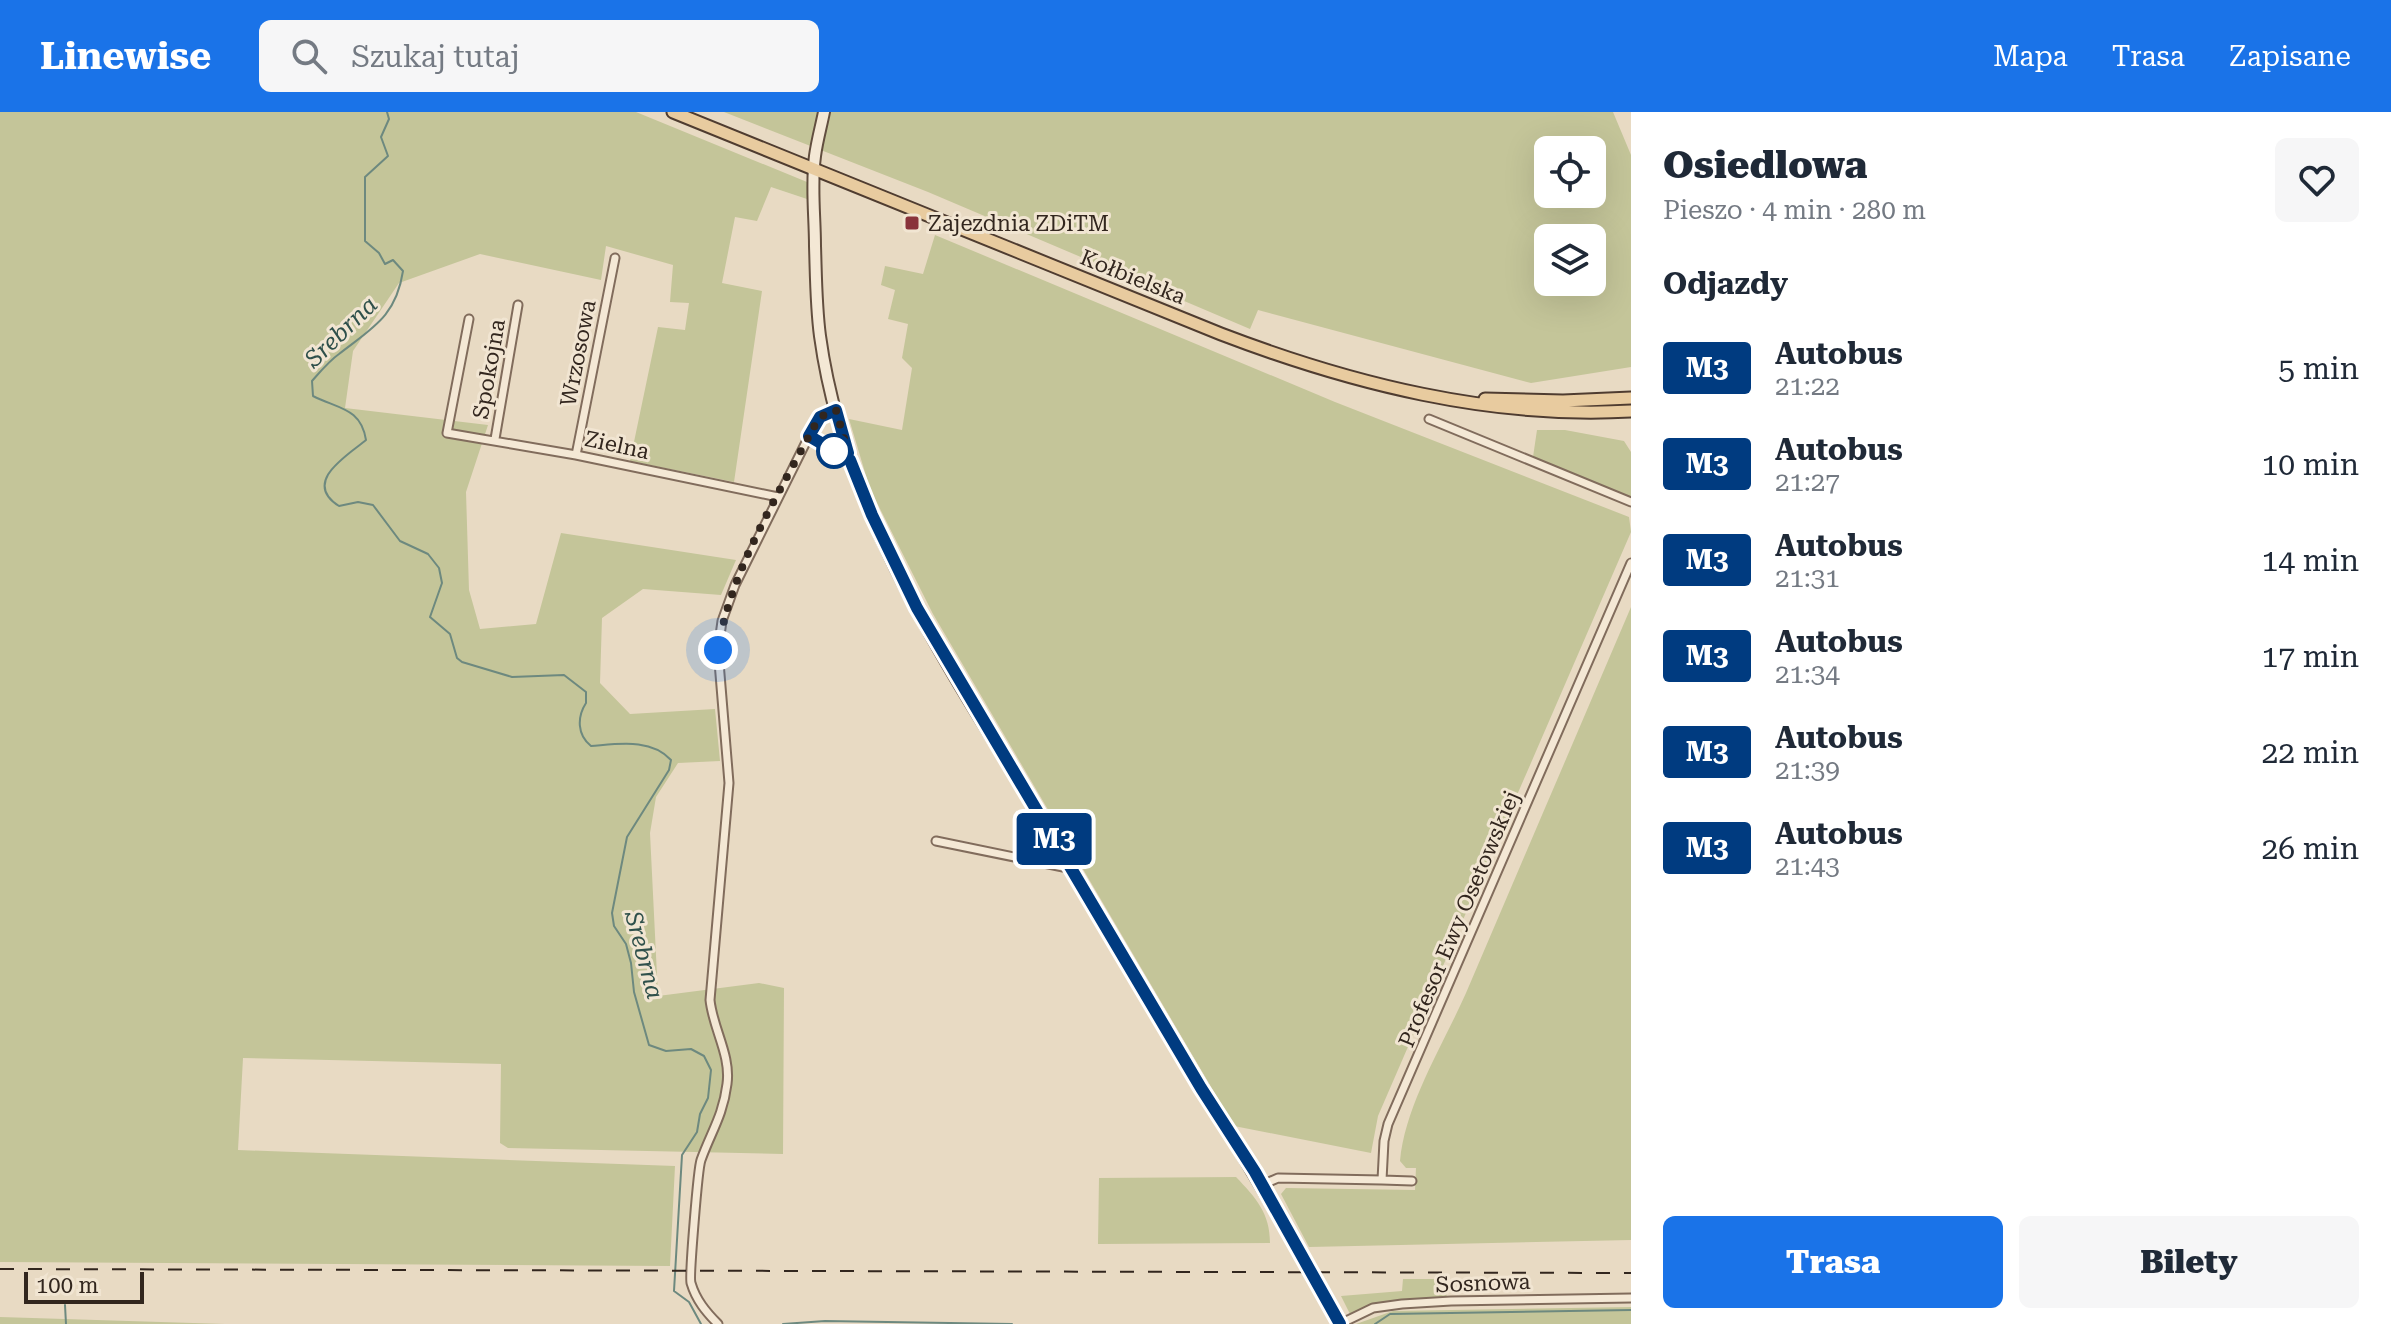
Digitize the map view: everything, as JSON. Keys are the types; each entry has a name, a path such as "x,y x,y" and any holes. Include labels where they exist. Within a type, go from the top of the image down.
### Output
{"main road":[{"name":"Kołbielska","path":"673,112 1270,353 1360,380 1453,398"},
{"path":"1453,398 1541,401 1631,398"},
{"path":"1453,398 1541,411 1631,411"}],"street":[{"path":"824,112 814,169 818,318 836,410 852,465 872,515 917,608 1308,1266"},
{"name":"Wrzosowa","path":"576,455 615,258"},
{"name":"Spokojna","path":"495,439 518,305"},
{"name":"Zielna","path":"469,319 447,433 495,439 778,497"},
{"path":"718,1324 702,1307 689,1276 699,1167 719,1121 728,1067 712,1020 710,1000 729,783 718,650 722,621 735,585 778,497 816,423 822,416 836,410"},
{"path":"1429,419 1631,502"},
{"name":"Profesor Ewy Osetowskiej","path":"1382,1180 1388,1124 1631,563"},
{"path":"936,841 1063,867 1070,864"},
{"path":"1262,1185 1281,1178 1412,1181"},
{"path":"1321,1290 1340,1324"},
{"name":"Sosnowa","path":"1340,1324 1373,1308 1402,1304 1631,1298"}],"green space":[{"path":"0,112 636,112 807,182 807,199 771,187 757,221 735,217 722,283 762,291 734,482 630,461 658,327 685,330 689,303 670,302 673,265 606,246 601,280 480,254 399,283 353,351 345,408 488,425 466,492 469,590 480,629 536,624 561,533 736,560 721,595 643,589 602,618 600,683 630,714 715,709 720,761 678,763 656,797 650,833 658,996 759,983 784,988 783,1154 508,1148 500,1143 501,1064 243,1058 238,1150 675,1166 670,1266 0,1262"},
{"path":"724,112 1613,112 1631,155 1631,367 1531,383 1258,310 1250,329 928,192"},
{"path":"935,235 1335,402 1629,517 1631,532 1378,1116 1371,1153 1234,1126 933,614 870,489 849,419 902,430 912,368 902,358 908,324 888,319 895,290 881,285 885,266 923,274"},
{"path":"1537,430 1565,430 1624,441 1631,452 1631,497 1533,457"},
{"path":"1631,607 1631,1240 1309,1247 1281,1194 1286,1188 1415,1190 1416,1168 1406,1168 1400,1161 1409,1118 1466,993"},
{"path":"1236,1177 1265,1214 1270,1243 1098,1244 1099,1178"},
{"path":"1403,1279 1445,1279 1447,1299 1372,1305 1350,1314 1341,1296 1402,1291"},
{"path":"1631,1307 1631,1324 1356,1324 1393,1311"},
{"path":"0,1317 225,1324 0,1324"}],"waterway":[{"name":"Srebrna","path":"387,112 389,119 381,137 388,156 365,177 365,241 379,253 385,264 393,260 403,271 395,300 381,320 332,360 312,381 313,396 354,415 366,440 332,470 325,488 339,506 358,502 373,505 400,541 428,554 439,568 442,583 430,617 450,634 457,658 462,662 512,677 564,675 586,692 580,726 583,737 591,746 644,745 671,760 669,770 627,837 612,913 614,926 626,944 634,992 649,1045 666,1051 691,1049 704,1056 711,1070 708,1098 700,1114 697,1132 682,1155 674,1291 689,1302 701,1324"},
{"path":"65,1305 66,1324"},
{"path":"1375,1324 1390,1314 1631,1310"},
{"path":"783,1324 825,1321 1012,1324"}],"tunnel":[{"path":"1308,1266 1321,1290"}],"railway":[{"path":"0,1269 1631,1273"}],"bus line":[{"name":"M3","path":"848,453 836,410 828,412 816,423 809,436 850,460 872,515 917,608 1201,1088 1255,1172 1340,1324"}],"place":[{"name":"Zajezdnia ZDiTM","path":"912,223"}],"route":[{"path":"718,650 722,621 735,585 778,497 816,423 828,412 836,410 848,453 834,451"}]}
